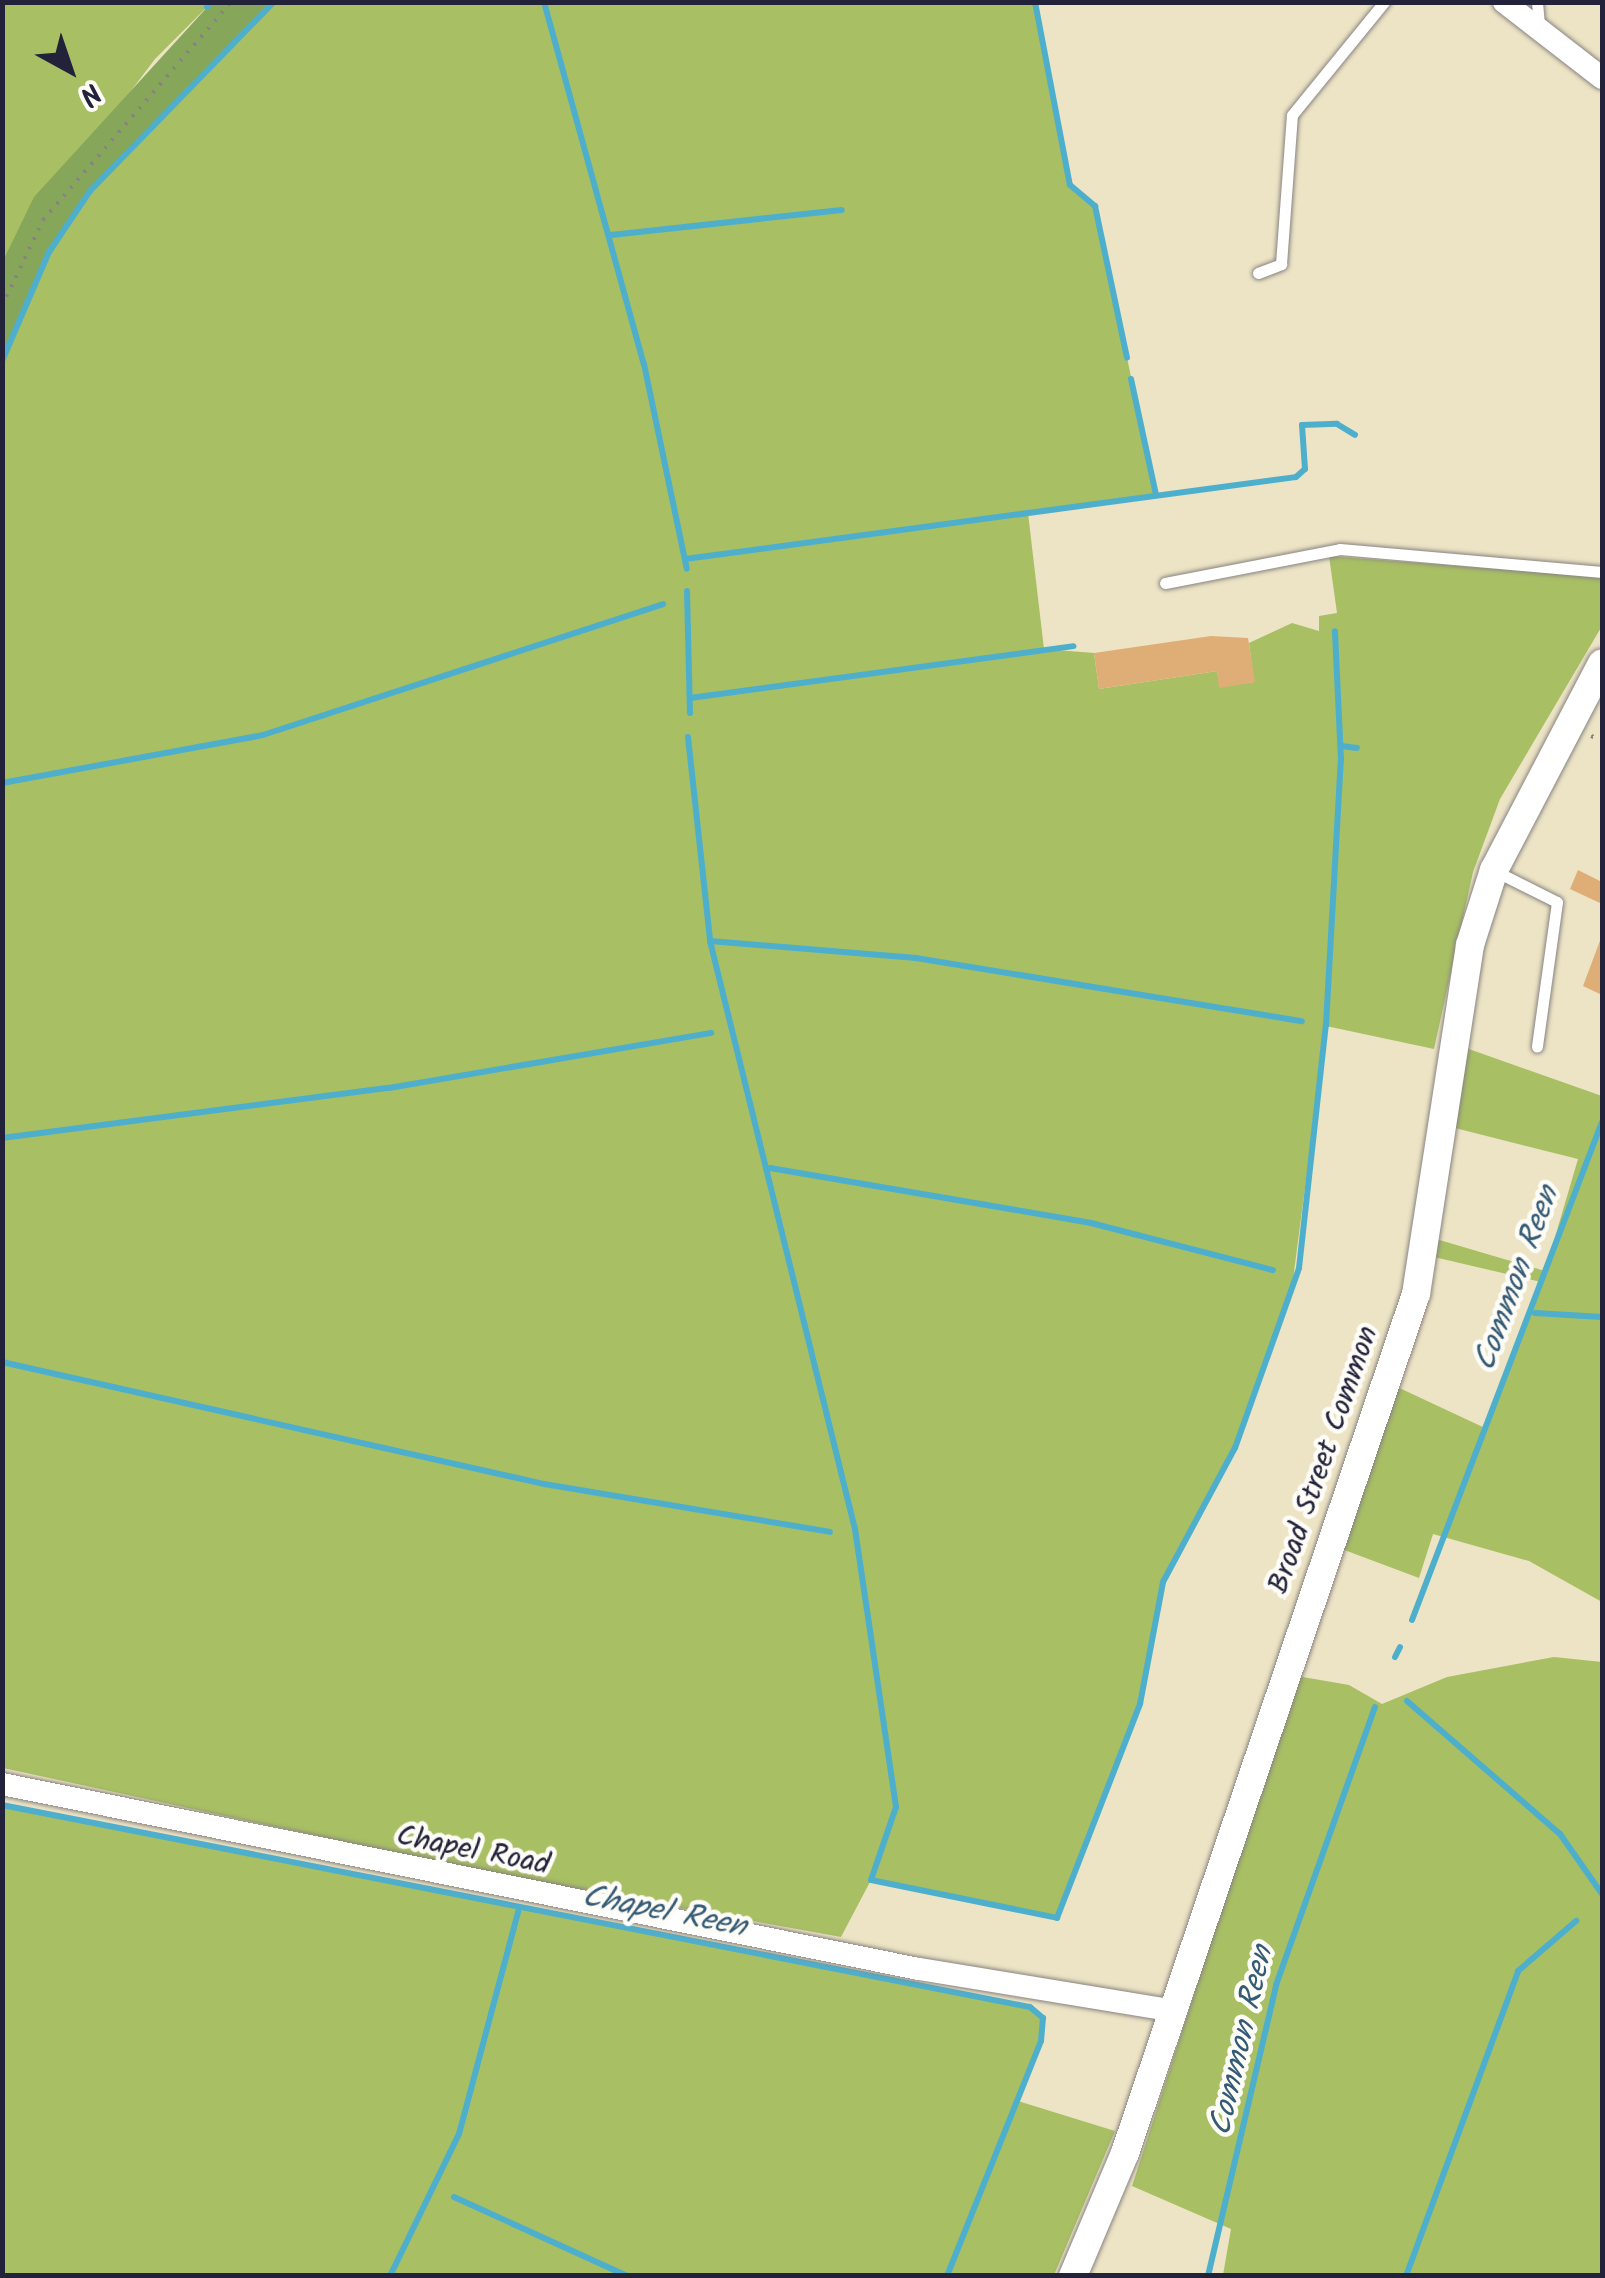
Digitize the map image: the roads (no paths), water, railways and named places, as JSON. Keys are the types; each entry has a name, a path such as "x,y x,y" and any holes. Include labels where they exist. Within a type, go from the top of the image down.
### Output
{"street":[{"path":"1504,2 1602,78"},
{"name":"Broad Street Common","path":"1074,2276 1170,2010 1416,1294 1470,945 1494,870 1602,663"},
{"name":"Chapel Road","path":"2,1784 920,1969 1170,2010"}],"lane":[{"path":"1258,274 1281,264 1292,115 1384,2"},
{"path":"1537,2 1540,30"},
{"path":"1165,583 1340,550 1602,572"},
{"path":"1494,870 1556,902 1538,1047"}],"waterway":[{"path":"207,7 211,2"},
{"path":"2,361 49,252 90,191 274,2"},
{"path":"544,2 644,364 687,569"},
{"path":"1035,2 1070,185 1095,206 1127,358"},
{"path":"611,235 842,210"},
{"path":"1131,379 1156,495"},
{"path":"685,559 1296,477 1305,469 1302,425 1337,424 1355,435"},
{"path":"687,591 690,713"},
{"path":"2,783 263,735 663,604"},
{"path":"688,737 710,941 855,1529 896,1807 871,1880 1057,1918 1140,1704 1163,1582 1235,1448 1299,1268 1326,1025 1341,760 1335,631"},
{"path":"690,698 1073,646"},
{"path":"1341,746 1357,748"},
{"path":"710,941 916,958 1302,1021"},
{"path":"2,1138 389,1088 711,1033"},
{"name":"Common Reen","path":"1412,1620 1602,1122"},
{"path":"770,1168 1091,1223 1273,1270"},
{"path":"1535,1313 1602,1317"},
{"path":"2,1362 544,1484 830,1532"},
{"path":"1395,1657 1400,1647"},
{"path":"1407,1701 1560,1834 1602,1894"},
{"name":"Common Reen","path":"1208,2276 1276,1985 1375,1707"},
{"name":"Chapel Reen","path":"2,1805 1030,2007 1043,2018 1041,2041 947,2276"},
{"path":"390,2276 459,2134 518,1912"},
{"path":"1406,2276 1518,1971 1576,1921"},
{"path":"454,2197 627,2276"}]}
